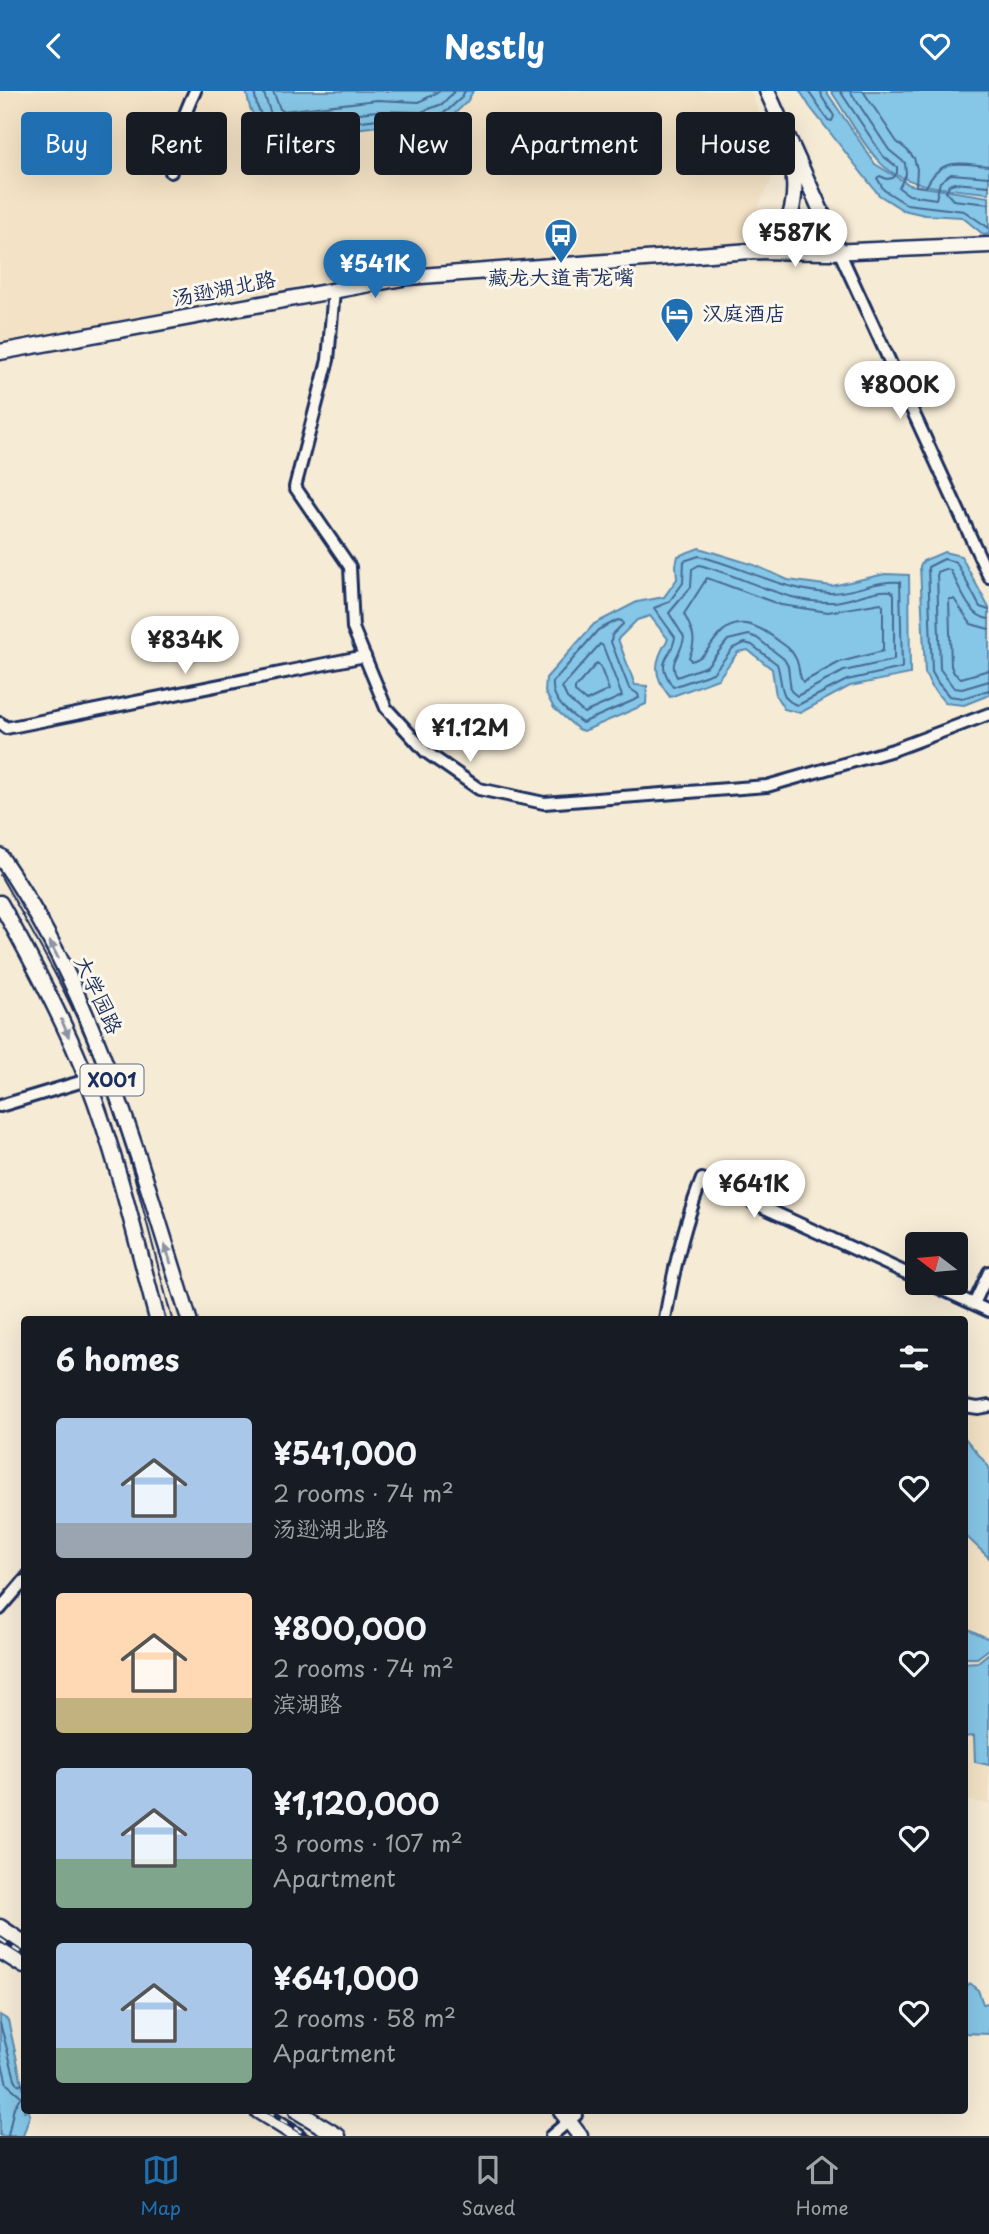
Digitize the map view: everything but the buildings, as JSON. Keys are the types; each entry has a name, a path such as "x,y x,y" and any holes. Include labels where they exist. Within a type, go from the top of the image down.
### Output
{"main road":[{"path":"760,91 769,112"},
{"path":"767,91 834,251"},
{"path":"795,172 834,251"},
{"name":"汤逊湖北路","path":"750,251 775,239 786,225 792,207 794,175"},
{"name":"汤逊湖北路","path":"0,352 408,277 463,271 750,251 834,251 989,245"},
{"name":"大学园路","path":"0,856 49,939 83,1007 118,1096 188,1316"},
{"name":"大学园路","path":"0,903 58,1012 87,1080 131,1216 156,1316"},
{"path":"0,1927 21,1941"},
{"path":"0,1951 21,1964"},
{"path":"263,2114 293,2134"},
{"path":"300,2114 338,2136"},
{"path":"569,2114 580,2136"},
{"path":"569,2114 591,2136"}],"street":[{"path":"185,112 195,91"},
{"path":"834,251 989,577"},
{"path":"334,290 328,360 295,487 350,567 354,628 386,708 426,752 479,789 544,803 767,786 894,750 989,714"},
{"path":"0,723 6,728 365,656"},
{"path":"0,1106 87,1080"},
{"path":"666,1316 690,1209 702,1179 905,1272"},
{"path":"974,1304 989,1272"},
{"path":"954,1295 989,1311"},
{"path":"968,1407 989,1406"},
{"path":"0,1609 21,1584"},
{"path":"293,2134 295,2114"},
{"path":"551,2136 569,2114"}],"shaded area":[{"path":"0,91 246,91 252,112 241,112 241,175 360,175 360,128 374,127 374,175 472,175 472,112 450,112 467,102 473,91 751,91 759,112 676,112 676,175 773,175 740,245 440,264 334,279 0,344"},
{"path":"968,1408 989,1411 989,1804 968,1800"}],"water":[{"path":"246,91 473,91 467,102 456,112 374,112 374,127 360,128 360,112 252,112"},
{"path":"800,91 826,91 875,164 910,185 989,197 989,234 984,235 962,217 925,215 903,210 879,195"},
{"path":"831,91 989,91 989,193 929,186 887,169 864,143"},
{"path":"699,548 754,565 788,580 832,586 885,574 909,575 910,674 850,686 800,713 784,709 776,696 772,669 748,650 738,652 718,679 670,697 660,682 657,668 660,654 668,639 650,616 637,620 618,639 635,685 647,686 646,704 584,731 578,729 554,708 545,692 546,678 594,624 637,602 664,597 677,579 678,556"},
{"path":"944,552 961,556 989,608 989,695 964,705 945,703 925,673 920,566 923,561"},
{"path":"968,1442 989,1467 989,1558 968,1538"},
{"path":"968,1629 989,1639 989,1649 977,1658 968,1658"},
{"path":"989,1653 989,1765 975,1762 974,1736 968,1737 968,1663 978,1662"},
{"path":"968,1984 978,1990 983,2004 989,2003 989,2034 968,2033"},
{"path":"0,2015 8,2020 21,2078 21,2114 30,2115 23,2136 0,2136"}],"tram line":[{"path":"0,875 70,1004 105,1085 133,1172 171,1316"},
{"path":"0,1599 21,1574"}],"railway":[{"path":"0,1939 21,1953"},
{"path":"272,2114 308,2136"}],"place":[{"name":"藏龙大道青龙嘴","path":"561,265"},
{"name":"汉庭酒店","path":"677,344"}]}
